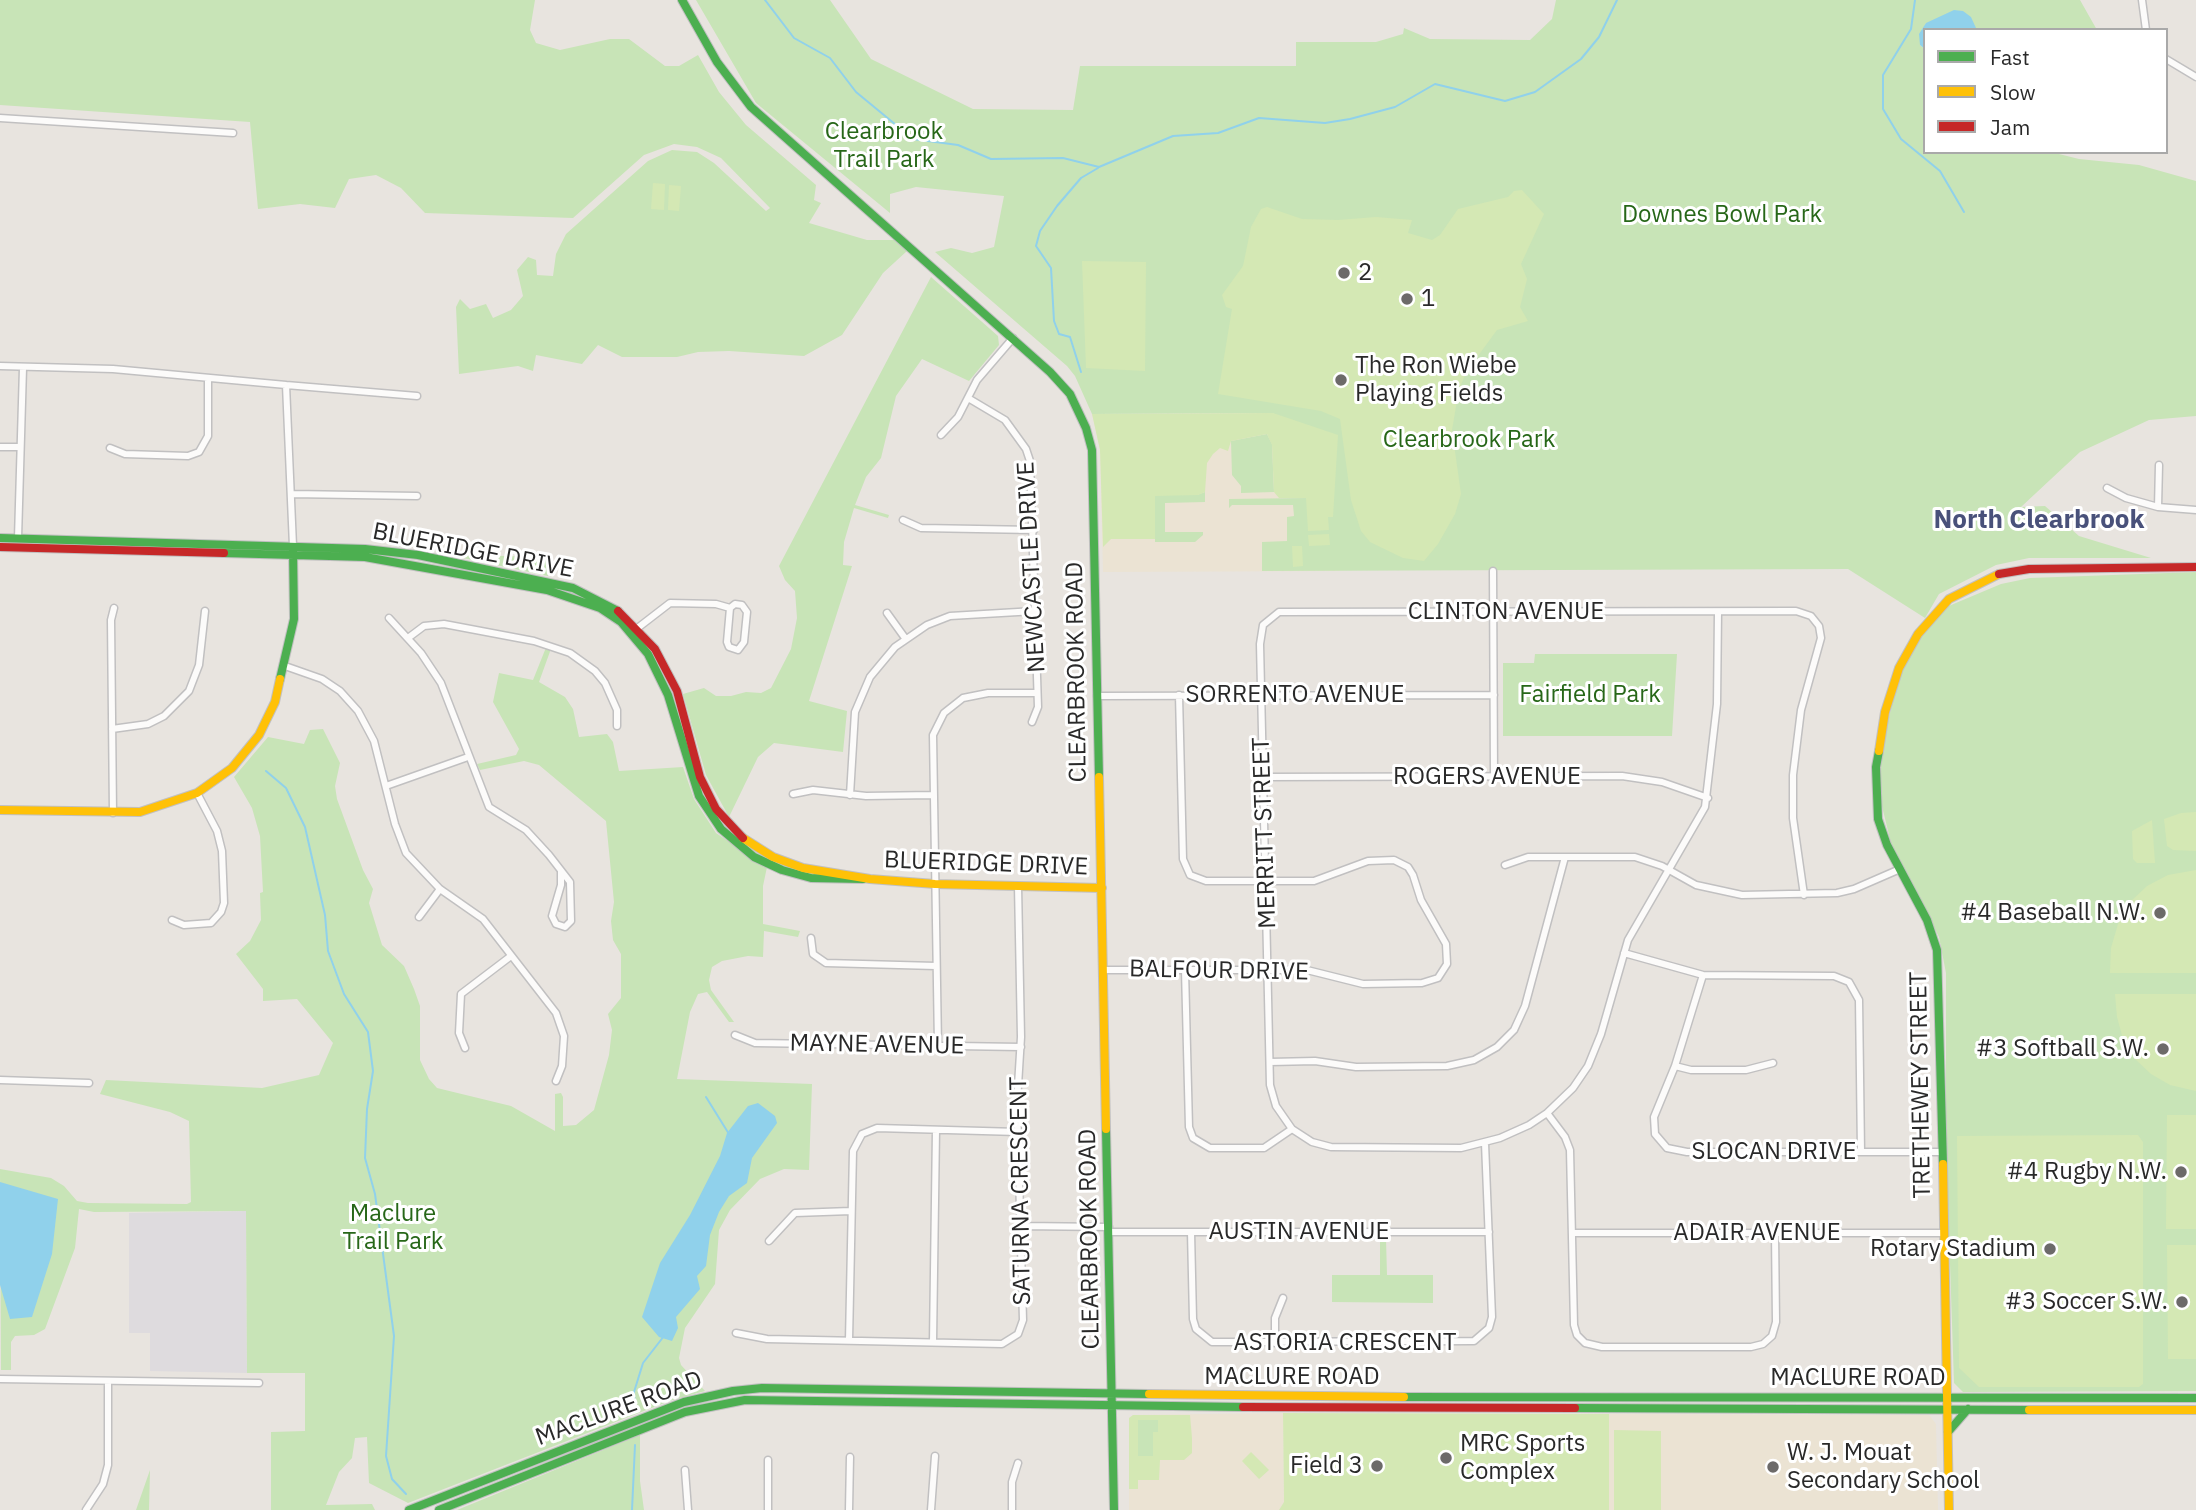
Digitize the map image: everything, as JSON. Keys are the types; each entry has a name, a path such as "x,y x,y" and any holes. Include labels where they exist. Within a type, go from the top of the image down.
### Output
{"main road":[{"name":"CLEARBROOK ROAD","path":"682,0 717,62 751,107 1013,338 1070,394 1083,418 1092,450 1114,1510"},
{"name":"BLUERIDGE DRIVE","path":"0,538 293,550"},
{"name":"BLUERIDGE DRIVE","path":"0,547 365,549 418,555 548,582 599,599 635,631 667,671 677,691 700,777 726,822 746,841 773,857 803,867 870,879 935,884 1102,888"},
{"path":"0,810 113,813 156,808 197,793 215,783 251,746 275,702 294,619 293,550"},
{"name":"TRETHEWEY STREET","path":"1949,1510 1939,964 1927,920 1900,869 1878,818 1875,793 1877,750 1885,712 1903,659 1918,634 1942,606 1966,588 2015,571 2196,567"},
{"name":"MACLURE ROAD","path":"409,1510 684,1402 733,1391 791,1389 1113,1395 2196,1398"},
{"name":"MACLURE ROAD","path":"439,1510 685,1412 723,1403 792,1399 1113,1407 2196,1410"},
{"path":"1948,1433 1968,1409"}],"street":[{"path":"2142,0 2146,28"},
{"path":"2168,60 2196,77"},
{"path":"0,118 233,133"},
{"path":"942,435 958,417 977,380 1013,338"},
{"path":"0,366 113,369 417,396"},
{"path":"18,538 23,368"},
{"path":"110,448 125,454 188,456 199,452 208,436 208,379"},
{"path":"286,384 293,550"},
{"name":"NEWCASTLE DRIVE","path":"968,398 1005,419 1026,449 1032,474 1038,707 1032,722"},
{"path":"0,447 20,447"},
{"path":"2158,507 2159,465"},
{"path":"2107,488 2126,498 2158,507 2196,510"},
{"path":"292,494 417,496"},
{"path":"903,520 921,528 1034,530"},
{"path":"1493,571 1494,777"},
{"path":"635,631 670,603 716,604 730,608"},
{"path":"735,604 743,605 747,611 744,642 738,650 729,647 727,642 730,608 735,604"},
{"path":"113,813 111,620 114,608"},
{"path":"112,729 148,724 164,716 189,691 199,665 205,611"},
{"path":"850,795 855,712 878,666 905,638 950,617 1035,611"},
{"name":"CLINTON AVENUE","path":"1261,695 1261,634 1267,620 1279,612 1796,611 1811,616 1819,626 1820,643 1801,710 1793,775 1793,818 1804,895"},
{"path":"1185,970 1189,1127 1193,1138 1210,1148 1264,1148 1292,1129 1312,1142 1349,1149 1461,1148 1513,1133 1546,1113 1573,1088 1588,1066 1601,1034 1633,929 1701,817 1708,798 1717,704 1718,612"},
{"path":"887,613 905,638"},
{"path":"389,618 408,638 440,683 489,807 526,830 570,882 571,920 565,927 556,924 552,916 561,885 561,872"},
{"path":"408,638 424,626 444,624 534,641 570,653 595,671 604,683 617,710 617,726"},
{"path":"285,666 322,679 350,701 369,729 395,824 406,853 440,889 483,919 550,1004 561,1025 563,1056 556,1081"},
{"path":"938,1046 933,735 938,723 952,705 973,695 1037,693"},
{"path":"1179,695 1185,868 1189,875 1206,881 1265,881"},
{"name":"MERRITT STREET","path":"1261,695 1270,1085 1276,1105 1292,1129"},
{"name":"SORRENTO AVENUE","path":"1097,696 1494,695"},
{"path":"386,786 468,757"},
{"name":"ROGERS AVENUE","path":"1264,777 1634,777 1680,787 1708,798"},
{"path":"793,794 813,790 850,795 933,794"},
{"path":"172,920 184,925 211,923 222,912 224,903 222,851 210,815 197,793"},
{"path":"1270,1062 1315,1061 1356,1067 1447,1066 1474,1060 1497,1047 1514,1030 1525,1006 1565,857"},
{"path":"1505,864 1528,858 1635,857 1696,884 1729,894 1804,895 1854,889 1900,869"},
{"name":"BALFOUR DRIVE","path":"1103,970 1307,970 1363,984 1431,982 1444,971 1448,954 1421,900 1413,875 1403,863 1375,860 1314,881 1265,881"},
{"name":"SATURNA CRESCENT","path":"736,1333 767,1339 1002,1344 1018,1334 1023,1320 1018,1132 1021,1047 1018,887"},
{"path":"419,917 440,889"},
{"path":"811,938 813,954 826,963 936,966"},
{"path":"1624,953 1703,975 1842,977 1854,988 1859,1000 1861,1152"},
{"path":"465,1048 459,1033 461,994 511,956"},
{"name":"SLOCAN DRIVE","path":"1703,975 1653,1126 1658,1140 1667,1148 1676,1152 1942,1152"},
{"name":"MAYNE AVENUE","path":"735,1035 755,1043 1021,1047"},
{"path":"1675,1066 1691,1070 1746,1070 1773,1063"},
{"path":"0,1080 89,1083"},
{"path":"1546,1113 1568,1143 1575,1331 1585,1343 1602,1347 1751,1347 1763,1344 1772,1336 1776,1322 1775,1233"},
{"path":"849,1340 853,1151 862,1134 877,1128 1018,1132"},
{"path":"933,1342 936,1130"},
{"name":"ASTORIA CRESCENT","path":"1191,1232 1196,1329 1212,1342 1474,1341 1489,1328 1492,1317 1485,1143"},
{"path":"769,1241 795,1213 851,1211"},
{"name":"AUSTIN AVENUE","path":"1021,1226 1191,1232 1489,1232"},
{"name":"ADAIR AVENUE","path":"1572,1233 1942,1233"},
{"path":"1275,1343 1275,1318 1283,1298"},
{"path":"0,1379 259,1383"},
{"path":"86,1510 103,1484 108,1465 108,1382"},
{"path":"931,1510 934,1456"},
{"path":"849,1510 850,1457"},
{"path":"768,1460 768,1510"},
{"path":"1012,1510 1012,1482 1018,1463"},
{"path":"685,1471 688,1510"}],"shaded area":[{"path":"1273,413 1340,571 1103,572 1100,450 1092,414"},
{"path":"246,1211 247,1373 150,1371 150,1333 129,1333 129,1213"},
{"path":"1283,1413 1284,1502 1279,1510 1129,1510 1129,1418 1133,1415"},
{"name":"W. J. Mouat Secondary School","path":"1609,1414 1929,1415 1936,1424 1938,1510 1609,1510"}],"green space":[{"path":"0,0 535,0 530,30 536,43 560,50 610,39 629,39 665,66 679,66 698,55 719,92 746,125 816,185 814,200 821,203 809,223 867,240 894,240 907,251 883,273 842,335 804,356 729,351 698,352 677,357 622,357 598,345 582,364 536,355 533,371 518,366 459,374 456,307 460,299 470,309 486,304 493,318 511,310 523,296 517,270 528,257 536,260 537,275 553,276 556,254 566,234 648,161 672,150 697,152 714,163 766,211 770,208 721,158 697,147 674,144 644,155 573,218 425,213 401,188 376,175 349,179 335,208 300,204 258,209 250,122 0,105"},
{"path":"696,0 830,0 871,59 973,109 1073,110 1080,66 1296,66 1296,42 1376,42 1403,34 1404,28 1430,39 1530,40 1552,19 1556,0 2080,0 2096,28 1976,28 1926,23 1920,45 1923,47 1923,154 2059,154 2079,159 2139,165 2196,181 2196,416 2149,420 2080,452 2021,507 2045,506 2079,536 2151,558 2029,558 1996,565 1939,594 1925,618 1848,569 1262,571 1262,542 1287,541 1287,517 1294,516 1293,505 1232,505 1229,508 1229,499 1306,498 1333,517 1273,413 1092,414 1075,376 1067,366 935,252 951,248 972,253 994,247 1004,196 916,187 890,194 890,213 756,103"},
{"path":"653,183 665,184 664,210 651,209"},
{"path":"669,185 681,186 679,211 668,210"},
{"name":"The Ron Wiebe Playing Fields","path":"1522,190 1544,214 1521,264 1527,279 1520,307 1528,321 1497,330 1467,371 1459,389 1452,430 1461,494 1455,514 1438,544 1424,561 1403,558 1370,542 1361,531 1351,500 1340,419 1321,411 1218,394 1232,309 1226,307 1222,295 1243,266 1251,227 1261,209 1267,207 1302,219 1376,217 1412,220 1408,233 1432,240 1440,235 1458,209 1508,197 1514,191"},
{"path":"1082,261 1146,262 1145,371 1086,368"},
{"path":"931,277 998,336 999,345 969,381 922,359 896,396 881,458 866,477 855,505 889,515 888,518 854,508 844,542 843,565 852,566 809,701 847,711 843,752 774,743 758,757 729,817 706,775 683,694 704,688 716,696 731,696 746,692 761,693 771,688 791,649 797,618 795,591 785,580 779,566"},
{"path":"1273,413 1338,435 1333,517 1328,517 1329,530 1308,531 1306,498 1279,498 1274,492 1272,445 1267,434 1231,441 1228,451 1220,448 1213,454 1207,463 1205,492 1198,495 1155,496 1155,539 1111,539 1103,547 1100,450 1092,414"},
{"path":"1267,434 1272,444 1274,492 1241,493 1241,486 1232,475 1231,441"},
{"path":"1205,492 1205,502 1165,503 1165,532 1203,532 1203,535 1195,542 1155,542 1155,495 1197,495"},
{"path":"1329,534 1330,545 1309,546 1308,535"},
{"path":"1292,546 1302,546 1303,566 1293,567"},
{"path":"449,555 463,555 551,557 548,576"},
{"path":"2196,572 2196,1391 1963,1392 1954,1383 1946,1145 1946,973 1939,937 1891,843 1879,794 1881,751 1898,679 1910,651 1944,608 2001,584 2030,578"},
{"name":"Maclure Trail Park","path":"547,645 552,646 539,682 565,697 573,709 579,737 607,734 613,742 619,771 683,767 694,799 716,833 767,867 763,886 763,924 800,931 798,937 764,931 763,957 748,956 722,961 712,967 709,980 711,990 734,1022 729,1022 707,992 698,994 690,1012 677,1079 812,1084 809,1170 784,1169 760,1179 730,1210 719,1230 715,1284 685,1328 679,1358 681,1365 705,1391 672,1400 408,1503 369,1483 367,1437 355,1438 352,1458 339,1472 326,1505 372,1504 375,1510 271,1510 271,1432 305,1431 305,1373 247,1373 246,1211 94,1212 79,1209 75,1248 45,1329 34,1335 15,1336 11,1342 11,1370 1,1370 0,1169 51,1178 64,1186 77,1201 187,1204 191,1202 189,1121 170,1112 100,1094 106,1080 262,1088 319,1075 333,1043 297,999 263,1001 263,989 236,954 250,941 261,920 260,893 263,892 260,836 252,808 234,777 268,737 304,744 310,730 323,729 340,763 335,786 337,799 363,870 373,889 369,903 382,945 404,966 420,1006 420,1060 429,1079 437,1088 511,1106 555,1131 555,1094 561,1093 563,1097 563,1126 576,1125 594,1110 609,1055 612,1030 608,1014 621,998 621,954 613,940 611,921 614,902 606,821 539,765 524,761 480,770 477,764 516,755 519,749 493,702 499,673 533,680"},
{"name":"Fairfield Park","path":"1535,654 1677,654 1672,736 1503,736 1503,663 1534,663"},
{"path":"2196,812 2196,851 2173,850 2167,846 2164,819 2181,813"},
{"path":"2152,820 2155,863 2137,863 2133,859 2132,831"},
{"name":"#4 Baseball N.W.","path":"2196,870 2196,973 2110,973 2111,948 2118,924 2130,902 2147,886 2168,875"},
{"name":"#3 Softball S.W.","path":"2115,994 2196,994 2196,1091 2170,1085 2151,1074 2135,1059 2123,1039"},
{"name":"#4 Rugby N.W.","path":"2167,1115 2196,1115 2196,1229 2166,1229"},
{"name":"Rotary Stadium","path":"2138,1135 2143,1142 2143,1384 2139,1387 1979,1387 1959,1368 1957,1136"},
{"path":"1380,1239 1386,1239 1387,1275 1433,1275 1433,1303 1332,1302 1332,1275 1380,1275"},
{"name":"#3 Soccer S.W.","path":"2167,1245 2196,1245 2196,1359 2168,1359"},
{"name":"MRC Sports Complex","path":"1283,1413 1609,1414 1609,1510 1279,1510 1284,1502"},
{"path":"1133,1415 1190,1415 1192,1453 1184,1460 1160,1460 1159,1480 1138,1480 1138,1489 1129,1489 1129,1418","holes":["1138,1420 1158,1420 1158,1432 1153,1432 1153,1456 1138,1456"]},
{"path":"1138,1420 1158,1420 1158,1432 1153,1433 1153,1457 1138,1457"},
{"path":"1614,1430 1661,1431 1661,1510 1614,1510"},
{"path":"640,1435 640,1481 644,1510 457,1510"},
{"path":"1251,1452 1269,1470 1259,1479 1242,1461"},
{"path":"150,1470 149,1510 136,1510"}],"water":[{"path":"1954,10 1963,11 1971,17 1976,28 1923,28 1923,47 1920,45 1919,34 1926,23"},
{"path":"758,1103 775,1116 777,1123 752,1158 747,1183 729,1196 719,1212 710,1235 706,1266 697,1276 700,1289 676,1317 678,1328 672,1341 659,1337 642,1317 660,1263 690,1215 720,1156 727,1133 748,1106"},
{"path":"0,1182 58,1199 52,1254 32,1317 10,1319 0,1285"}],"waterway":[{"path":"765,0 794,38 830,58 856,92 913,139 958,145 991,159 1063,158 1099,167 1173,136 1218,133 1259,118 1325,123 1350,119 1395,107 1435,84 1505,101 1535,92 1581,59 1599,37 1617,0"},
{"path":"1915,0 1911,29 1883,75 1883,109 1901,139 1940,171 1964,212"},
{"path":"1081,372 1070,337 1059,334 1054,321 1051,268 1036,246 1040,231 1057,206 1081,178 1098,168"},
{"path":"266,771 286,788 305,827 325,915 328,951 344,994 368,1032 373,1071 367,1109 365,1158 375,1194 394,1336 386,1456 392,1479 406,1494"},
{"path":"706,1097 729,1134"},
{"path":"635,1410 634,1392 643,1363 664,1336"},
{"path":"632,1510 635,1445"}],"traffic: fast":[{"path":"682,0 717,62 751,107 1050,372 1070,394 1086,428 1092,450 1099,777"},
{"path":"0,538 365,549 418,555 573,588 618,611"},
{"path":"280,679 294,619 293,549"},
{"path":"224,553 365,557 547,590 600,608 621,622 648,654 668,695 699,796 721,829 754,857 782,870 811,878 863,879"},
{"path":"1879,751 1876,767 1878,819 1887,845 1927,920 1937,950 1943,1164"},
{"path":"1106,1129 1114,1510"},
{"path":"409,1510 684,1402 733,1391 762,1388 1149,1394"},
{"path":"1404,1397 2196,1398"},
{"path":"439,1510 685,1412 745,1400 1243,1407"},
{"path":"1575,1408 2029,1410"},
{"path":"1948,1432 1968,1409"}],"traffic: slow":[{"path":"1879,751 1885,712 1899,668 1918,634 1949,599 1999,574"},
{"path":"0,810 140,812 197,793 232,768 259,735 275,702 280,679"},
{"path":"1099,777 1106,1129"},
{"path":"743,838 773,857 803,868 870,879 935,884 1102,888"},
{"path":"1943,1164 1949,1510"},
{"path":"1149,1394 1404,1397"},
{"path":"2029,1410 2196,1410"}],"traffic: jam":[{"path":"0,547 224,553"},
{"path":"1999,574 2029,569 2196,567"},
{"path":"618,611 655,649 677,691 700,777 716,809 743,838"},
{"path":"1243,1407 1575,1408"}],"place":[{"name":"2","path":"1344,273"},
{"name":"1","path":"1407,299"},
{"name":"The Ron Wiebe Playing Fields","path":"1341,380"},
{"name":"#4 Baseball N.W.","path":"2160,913"},
{"name":"#3 Softball S.W.","path":"2163,1049"},
{"name":"#4 Rugby N.W.","path":"2181,1172"},
{"name":"Rotary Stadium","path":"2050,1249"},
{"name":"#3 Soccer S.W.","path":"2182,1302"},
{"name":"MRC Sports Complex","path":"1446,1458"},
{"name":"Field 3","path":"1377,1466"},
{"name":"W. J. Mouat Secondary School","path":"1773,1467"}],"district":[{"name":"North Clearbrook","path":"2039,520"}],"park label":[{"name":"Clearbrook Trail Park","path":"884,146"},
{"name":"Downes Bowl Park","path":"1722,215"},
{"name":"Clearbrook Park","path":"1469,440"}]}
